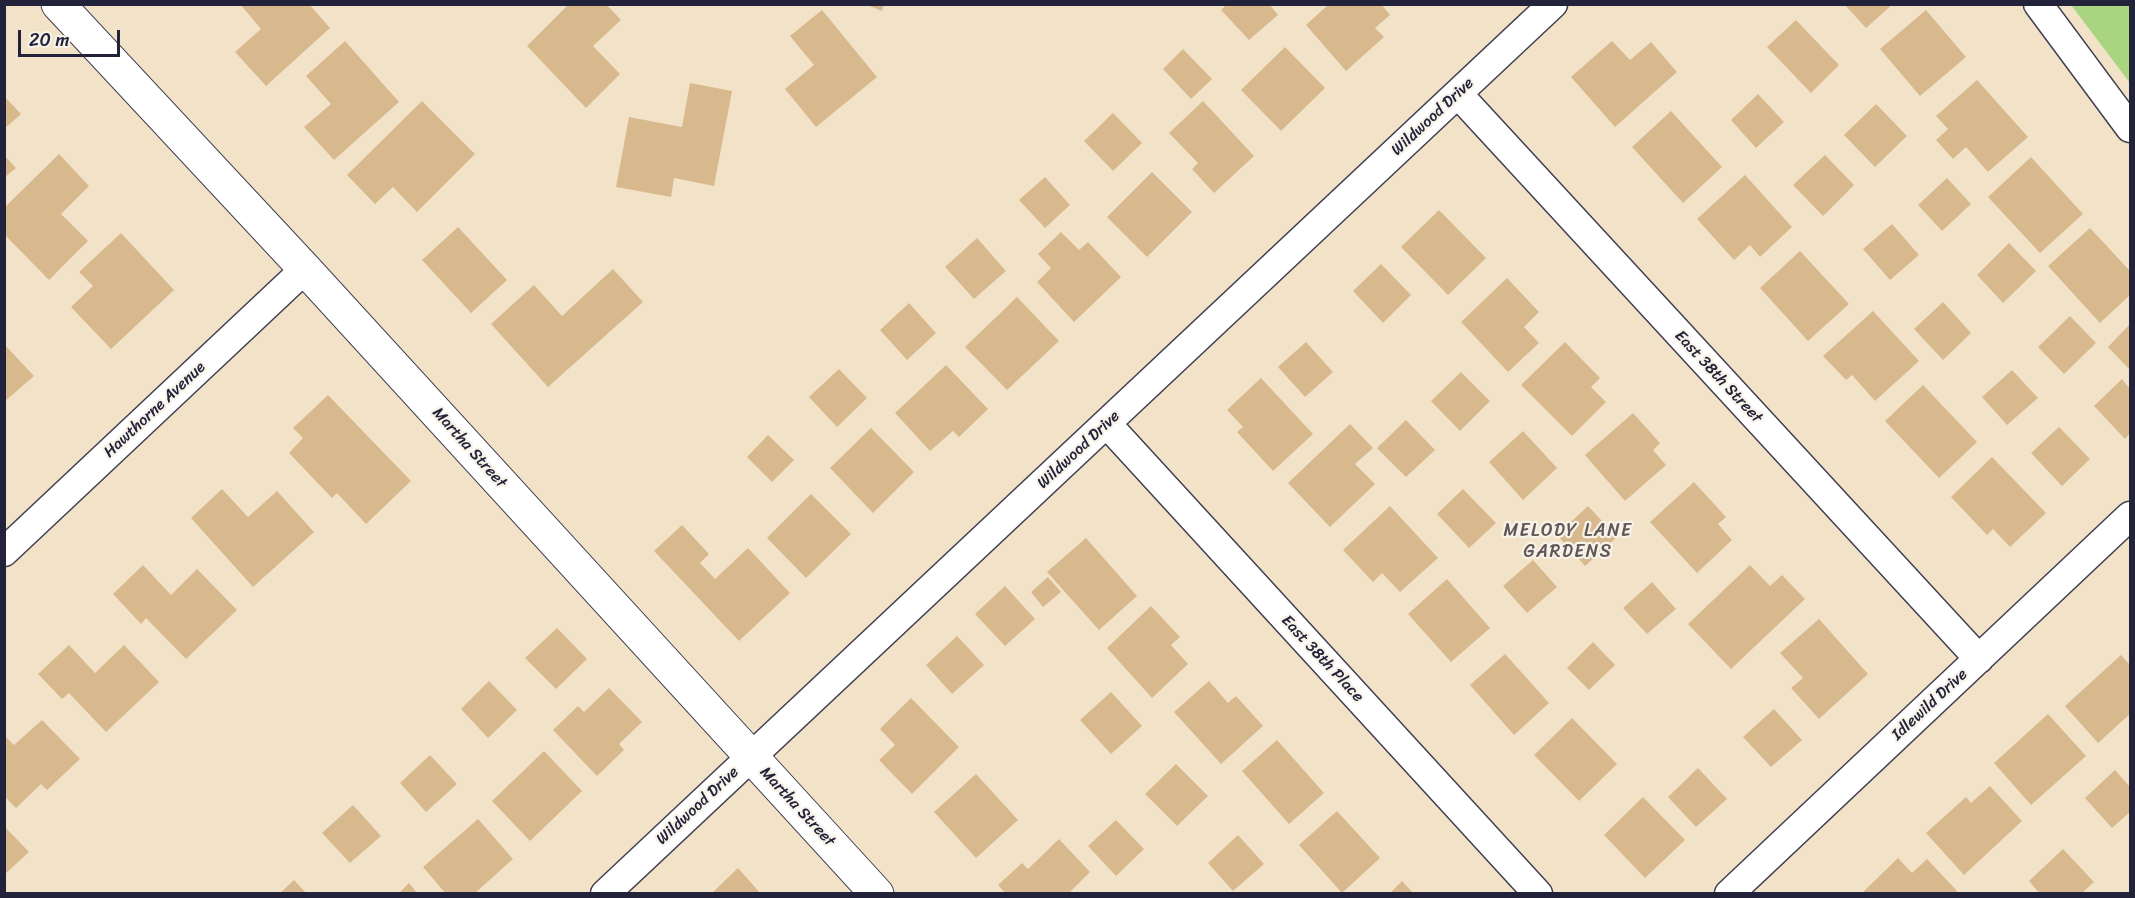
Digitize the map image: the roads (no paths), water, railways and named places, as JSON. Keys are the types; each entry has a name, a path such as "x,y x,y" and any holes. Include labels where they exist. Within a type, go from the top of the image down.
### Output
{"street":[{"name":"Martha Street","path":"58,4 305,269 877,894"},
{"name":"Wildwood Drive","path":"604,894 1553,4"},
{"path":"2038,4 2130,128"},
{"name":"East 38th Street","path":"1458,94 1978,659"},
{"name":"Hawthorne Avenue","path":"4,552 305,269"},
{"name":"East 38th Place","path":"1107,424 1538,894"},
{"name":"Idlewild Drive","path":"1729,894 2130,516"}],"district":[{"name":"MELODY LANE GARDENS","path":"1568,541"}]}
